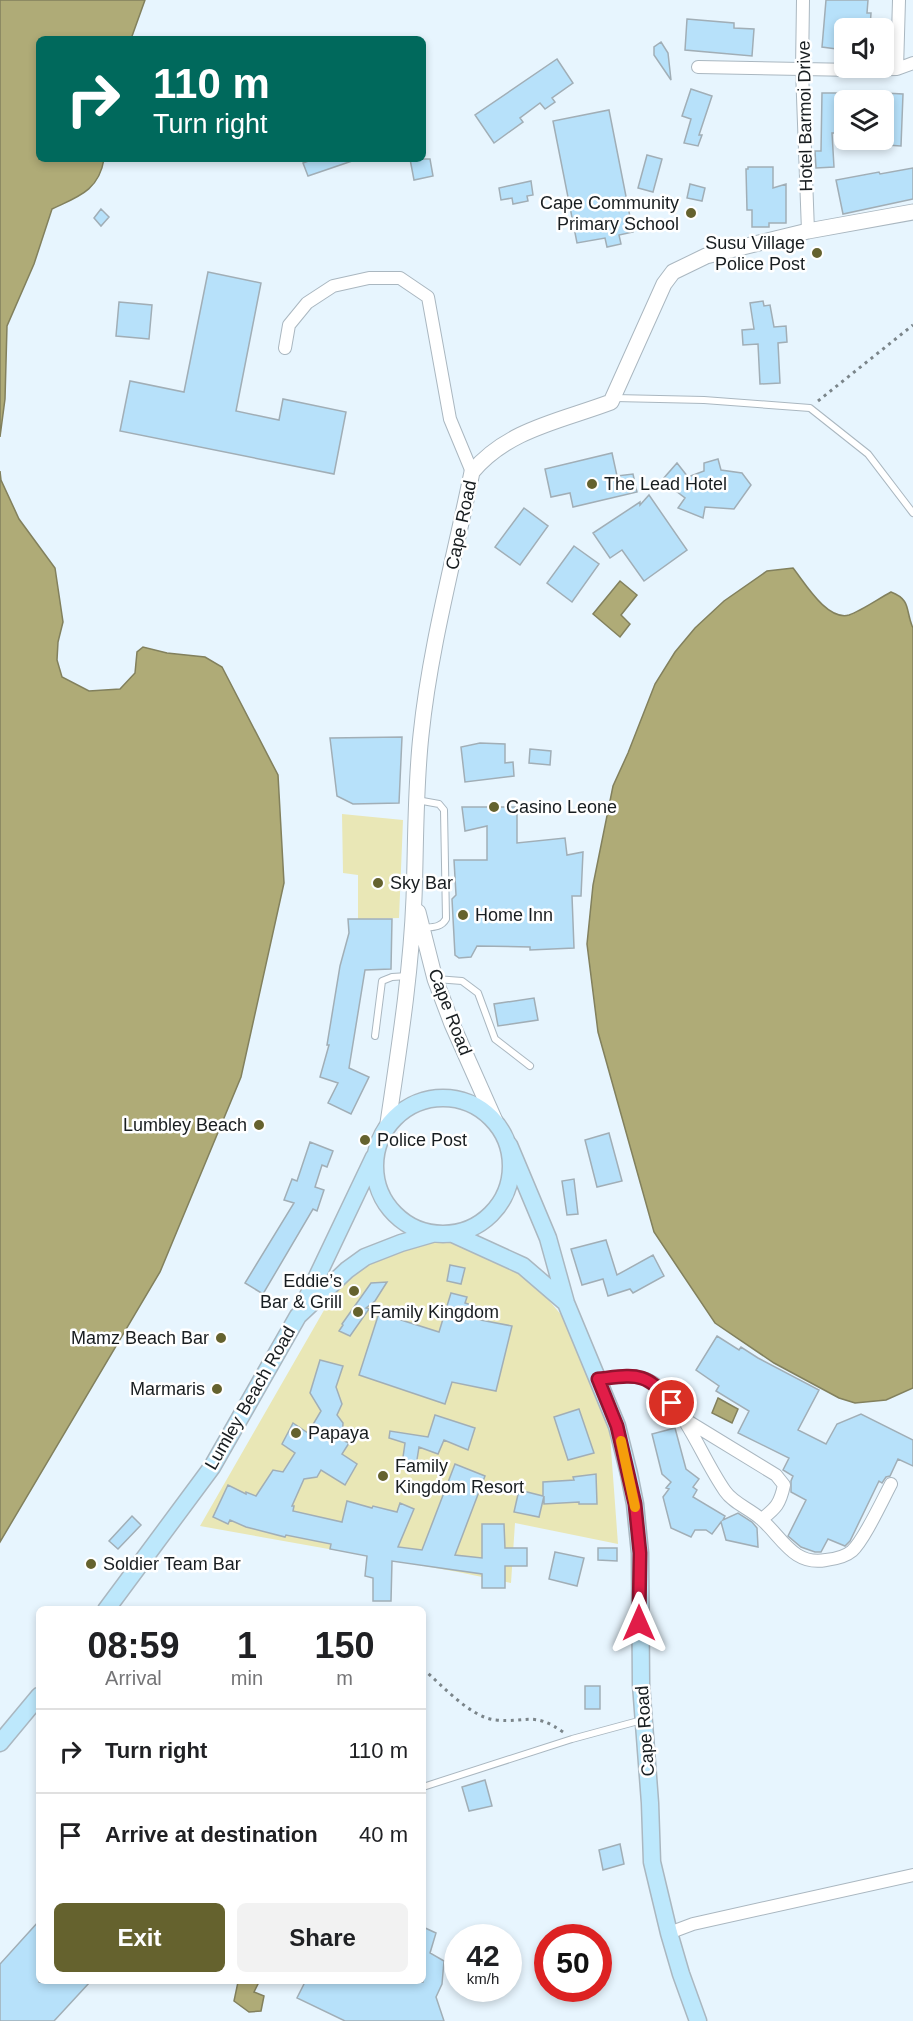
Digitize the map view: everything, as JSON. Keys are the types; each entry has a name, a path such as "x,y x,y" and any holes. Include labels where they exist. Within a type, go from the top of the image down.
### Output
{"main road":[{"path":"298,1316 374,1156 379,1139 388,1123 406,1107 429,1098 454,1098 477,1106 496,1122 509,1145 511,1166 508,1185 501,1203 488,1218 472,1228 453,1234 432,1234 407,1225 387,1207 376,1183 374,1156"},
{"name":"Cape Road","path":"509,1145 548,1238 566,1303 617,1426 635,1504 640,1553 639,1623 652,1862 669,1933 698,2021"},
{"name":"Lumley Beach Road","path":"109,1606 212,1467 298,1316 347,1270 365,1257 432,1234"},
{"path":"453,1234 524,1266 566,1303"},
{"path":"0,1743 36,1700"}],"street":[{"name":"Hotel Barmoi Drive","path":"803,0 802,70 808,231"},
{"path":"897,69 898,0"},
{"path":"698,67 802,70 897,69 913,63"},
{"path":"615,398 664,284 672,272 706,256 808,231 913,212"},
{"path":"285,348 289,325 307,303 333,286 369,278 400,278 428,297 450,419 472,472"},
{"name":"Cape Road","path":"388,1123 408,982 414,898 416,800 422,725 432,661 472,472 484,458 518,436 609,403 615,398"},
{"name":"Cape Road","path":"414,898 435,979 452,1024 496,1122"},
{"path":"408,982 435,979"},
{"path":"598,1379 634,1375 641,1376 659,1386 685,1419 726,1493 762,1519 784,1545 797,1556 808,1560 820,1562 851,1552 891,1485"},
{"path":"685,1419 776,1474 784,1485 782,1497 777,1506 762,1519"},
{"path":"669,1933 693,1924 913,1875"}],"lane":[{"name":"Cape Road","path":"615,398 704,399 810,408"},
{"path":"810,408 868,454 913,513"},
{"path":"416,800 439,804 444,810 446,919 437,927 422,928"},
{"path":"375,1036 382,981 392,977 408,982"},
{"path":"435,979 462,981 478,993 495,1039 530,1066"},
{"path":"426,1786 572,1739 643,1720"}],"path":[{"path":"810,408 913,325"},
{"path":"426,1672 475,1713 495,1720 539,1720 550,1723 572,1739"}],"shaded area":[{"path":"0,0 145,0 132,36 36,36 36,162 103,162 97,179 86,192 52,209 34,264 7,326 5,399 0,437"},
{"path":"0,471 1,480 19,519 55,568 63,622 58,642 57,660 62,677 89,691 120,689 135,673 137,652 143,647 167,653 205,657 222,667 278,775 284,883 241,1077 160,1272 0,1542"},
{"path":"793,568 825,607 841,615 854,613 891,592 898,595 905,602 913,628 913,1388 886,1400 855,1403 839,1398 774,1363 715,1323 654,1232 598,1032 587,944 593,885 613,786 655,684 675,652 695,628 724,601 767,571"},
{"path":"620,581 637,595 621,615 630,624 620,637 593,614"},
{"path":"342,814 403,820 399,918 358,919 358,875 343,873"},
{"path":"447,1238 526,1273 573,1329 609,1422 618,1544 515,1523 511,1583 200,1526 354,1258"},
{"path":"718,1398 738,1409 732,1423 712,1413"},
{"path":"238,1984 258,1984 254,1992 264,1996 261,2011 249,2012 234,2001"}],"building":[{"path":"826,0 868,0 867,13 871,13 871,18 834,18 834,49 822,47"},
{"path":"687,19 734,23 734,28 754,29 752,56 685,50"},
{"path":"661,42 668,53 671,80 654,55 654,47"},
{"path":"557,59 573,83 552,98 555,102 545,109 540,103 520,118 523,122 494,143 475,115"},
{"path":"691,89 712,96 699,135 702,135 698,146 684,143 691,119 682,116"},
{"path":"822,93 834,93 834,133 832,133 834,167 816,168 815,151 821,151"},
{"path":"894,94 903,94 901,146 894,146"},
{"path":"609,110 633,232 619,235 621,244 607,247 605,238 577,243 553,121"},
{"path":"647,155 662,159 653,192 638,188"},
{"path":"426,159 430,159 433,176 414,180 411,162 426,162"},
{"path":"306,162 349,162 308,176 303,163"},
{"path":"748,167 773,167 773,188 786,184 786,223 769,223 769,227 752,227 752,210 747,210 746,169"},
{"path":"913,168 913,199 843,214 836,180"},
{"path":"531,181 533,195 527,196 528,201 513,204 512,198 501,200 499,188"},
{"path":"690,184 705,188 702,201 687,198"},
{"path":"101,209 109,217 101,226 94,218"},
{"path":"208,272 261,283 236,411 279,420 283,399 346,412 334,474 120,431 130,381 184,392"},
{"path":"763,301 764,306 770,305 774,327 786,326 787,342 778,343 780,383 760,384 758,344 743,345 742,330 754,329 750,303"},
{"path":"119,302 152,305 149,339 116,336"},
{"name":"The Lead Hotel","path":"612,453 617,476 633,474 637,492 573,507 570,493 551,497 545,469"},
{"path":"718,459 721,470 742,473 751,485 734,509 705,507 703,518 678,508 685,498 668,485 656,487 677,463 688,477 704,471 704,463"},
{"path":"649,495 687,550 644,581 622,550 610,558 593,533 640,502 640,505"},
{"path":"524,508 548,526 520,565 495,547"},
{"path":"574,546 599,564 572,602 547,583"},
{"path":"402,737 399,803 353,804 337,796 330,738"},
{"path":"480,743 505,744 505,763 513,762 514,776 465,782 461,747"},
{"path":"530,749 551,751 550,765 529,763"},
{"path":"462,807 517,807 517,843 565,838 567,855 583,852 581,896 572,896 574,948 530,950 530,947 477,946 471,957 459,958 455,955 452,899 456,895 454,860 487,860 487,826 465,831"},
{"path":"348,919 392,919 391,969 365,970 349,1068 369,1077 351,1114 328,1103 338,1083 320,1077 329,1045 327,1045 340,966 349,933"},
{"path":"534,998 538,1020 498,1026 494,1004"},
{"path":"609,1133 622,1181 597,1187 585,1140"},
{"path":"310,1142 333,1151 327,1167 322,1165 315,1187 324,1190 317,1211 313,1209 263,1294 245,1283 294,1203 284,1200 292,1179 297,1181"},
{"path":"574,1179 578,1214 567,1215 562,1181"},
{"path":"606,1240 617,1275 653,1255 664,1276 633,1293 630,1289 608,1296 603,1279 582,1285 571,1249"},
{"path":"450,1265 465,1268 461,1284 447,1281"},
{"name":"Family Kingdom","path":"387,1282 375,1301 366,1308 369,1309 350,1336 339,1331 371,1283"},
{"path":"451,1293 467,1297 465,1303 478,1307 475,1319 512,1326 496,1391 452,1382 445,1404 359,1375 379,1313 439,1332"},
{"path":"717,1336 739,1350 741,1347 819,1390 798,1430 826,1444 837,1424 861,1414 913,1440 913,1466 898,1459 890,1476 886,1477 882,1483 879,1481 850,1541 845,1546 828,1539 821,1552 815,1552 801,1547 788,1536 806,1500 791,1492 793,1476 783,1470 789,1458 738,1433 749,1411 716,1391 719,1386 696,1370"},
{"path":"320,1360 343,1366 336,1387 342,1404 337,1415 343,1423 342,1440 349,1443 342,1454 357,1464 345,1485 321,1470 317,1477 304,1479 292,1506 294,1506 293,1511 342,1522 347,1501 397,1512 400,1503 414,1509 398,1547 422,1550 455,1464 485,1476 455,1555 482,1558 482,1524 504,1524 505,1548 527,1548 527,1566 505,1566 505,1588 482,1588 482,1574 392,1561 391,1601 373,1601 373,1578 365,1576 367,1556 330,1549 331,1544 286,1535 285,1537 246,1527 230,1520 228,1524 213,1517 228,1485 256,1496 273,1470 283,1472 295,1453 282,1444 293,1423 308,1433 321,1411 310,1393"},
{"path":"579,1409 594,1453 568,1460 554,1417"},
{"path":"435,1415 475,1428 468,1450 444,1440 438,1454 419,1447 416,1466 402,1464 405,1443 389,1438 390,1431 428,1437"},
{"path":"675,1428 686,1469 699,1479 693,1487 697,1490 693,1497 725,1516 723,1520 738,1513 752,1522 757,1528 758,1547 726,1540 721,1522 712,1534 706,1530 695,1530 691,1537 671,1528 663,1497 671,1482 662,1474 652,1434"},
{"path":"596,1474 597,1504 579,1504 579,1502 544,1504 544,1496 539,1517 514,1512 519,1490 543,1496 543,1482 574,1480 573,1477"},
{"path":"132,1516 141,1525 118,1549 109,1541"},
{"path":"598,1548 617,1548 617,1561 598,1560"},
{"path":"555,1552 584,1558 577,1586 549,1579"},
{"path":"585,1686 600,1686 600,1709 585,1709"},
{"path":"485,1780 492,1806 469,1811 462,1787"},
{"path":"620,1844 624,1864 603,1870 599,1850"},
{"path":"36,1924 36,1984 88,1984 54,2021 0,2021 0,1964"},
{"path":"426,1928 436,1933 430,1953 444,1961 442,1984 436,1997 444,2021 345,2021 297,1998 304,1984 426,1984"}],"slow traffic":[{"path":"621,1441 635,1507"}],"place":[{"name":"Cape Community Primary School","path":"691,213"},
{"name":"Susu Village Police Post","path":"817,253"},
{"name":"The Lead Hotel","path":"592,484"},
{"name":"Casino Leone","path":"494,807"},
{"name":"Sky Bar","path":"378,883"},
{"name":"Home Inn","path":"463,915"},
{"name":"Lumbley Beach","path":"259,1125"},
{"name":"Police Post","path":"365,1140"},
{"name":"Eddie’s Bar & Grill","path":"354,1291"},
{"name":"Family Kingdom","path":"358,1312"},
{"name":"Mamz Beach Bar","path":"221,1338"},
{"name":"Marmaris","path":"217,1389"},
{"name":"Papaya","path":"296,1433"},
{"name":"Family Kingdom Resort","path":"383,1476"},
{"name":"Soldier Team Bar","path":"91,1564"}],"route":[{"path":"639,1623 640,1553 635,1504 617,1426 598,1379 641,1376 659,1386 672,1403"}]}
